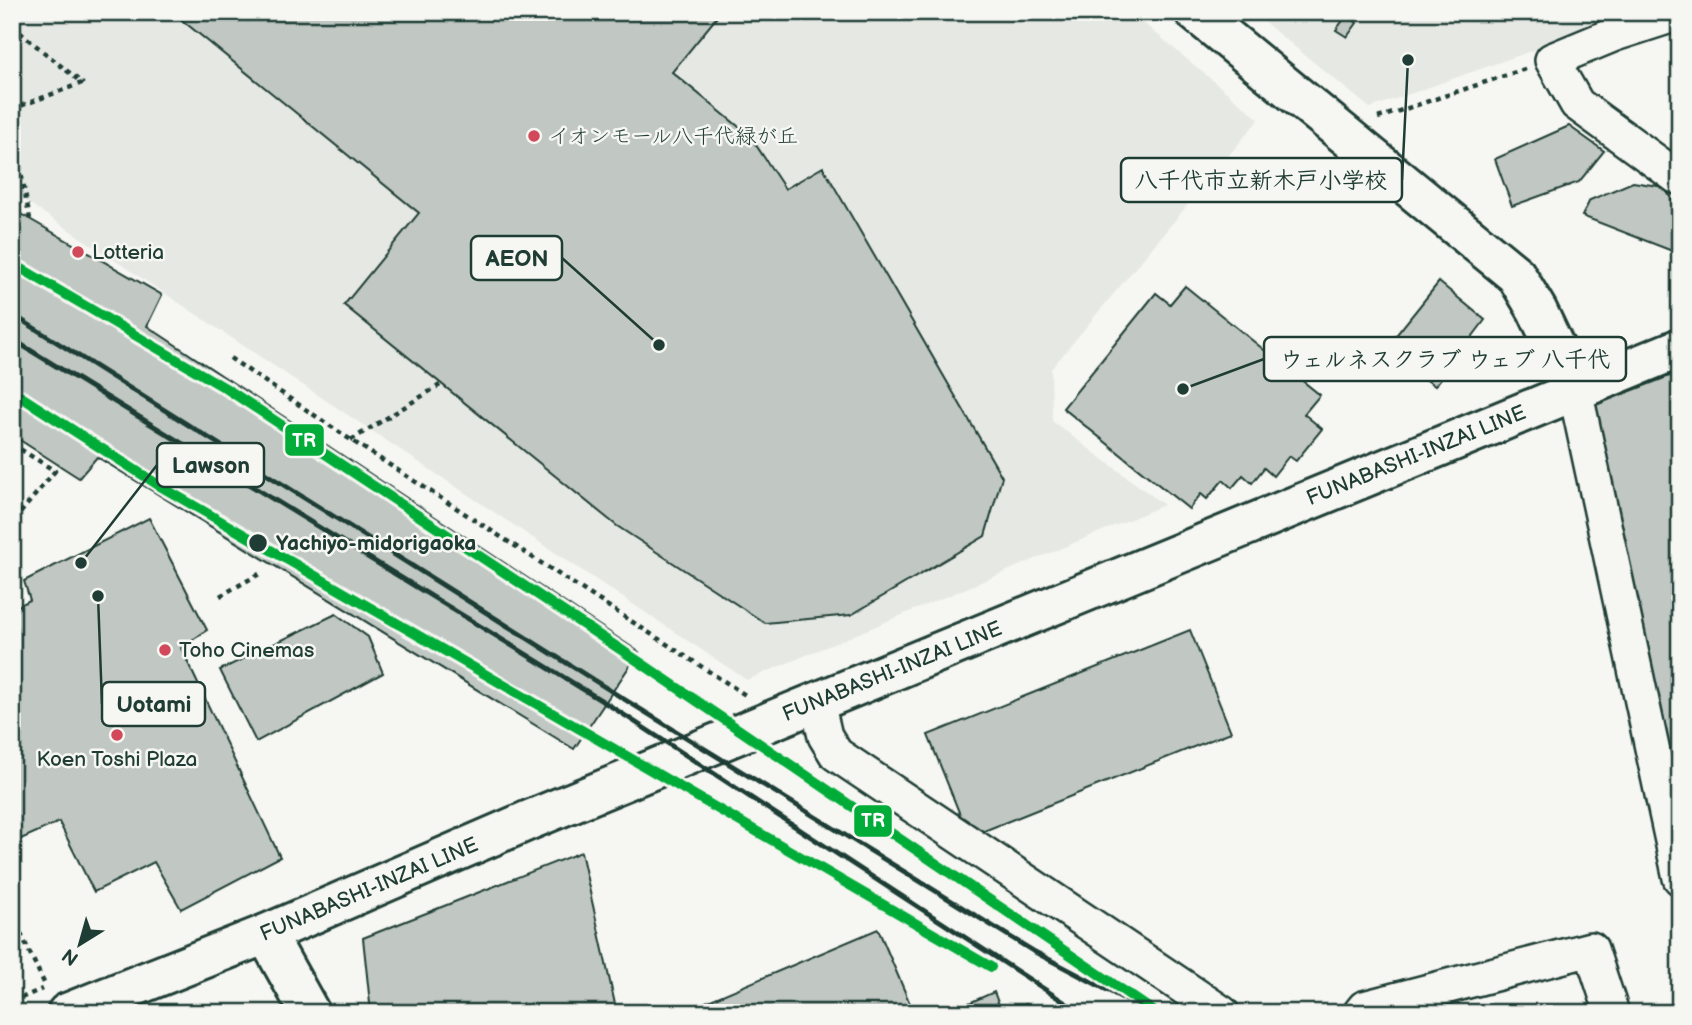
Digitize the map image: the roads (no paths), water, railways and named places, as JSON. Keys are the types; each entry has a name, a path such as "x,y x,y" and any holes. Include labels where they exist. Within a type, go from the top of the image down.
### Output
{"main road":[{"path":"1195,12 1516,275 1537,310 1575,390"},
{"name":"FUNABASHI-INZAI LINE","path":"55,999 266,934 780,717 1680,348"},
{"path":"266,934 310,1013"}],"street":[{"path":"1680,13 1615,34 1553,60 1577,104 1677,177 1680,176"},
{"path":"1575,390 1680,878"},
{"path":"817,702 825,736 836,754 1222,1013"},
{"path":"1360,1013 1364,1008 1591,948 1612,1013"}],"railway":[{"path":"12,314 619,696 1033,951 1151,1013"},
{"path":"12,339 612,707 1081,1013"}],"place":[{"name":"八千代市立新木戸小学校","path":"1408,60"},
{"name":"イオンモール八千代緑が丘","path":"534,136"},
{"name":"Lotteria","path":"78,252"},
{"name":"AEON","path":"659,345"},
{"name":"ウェルネスクラブ ウェブ 八千代","path":"1183,389"},
{"name":"Yachiyo-midorigaoka","path":"258,543"},
{"name":"Lawson","path":"81,563"},
{"name":"Uotami","path":"98,596"},
{"name":"Toho Cinemas","path":"165,650"},
{"name":"Koen Toshi Plaza","path":"117,735"}]}
